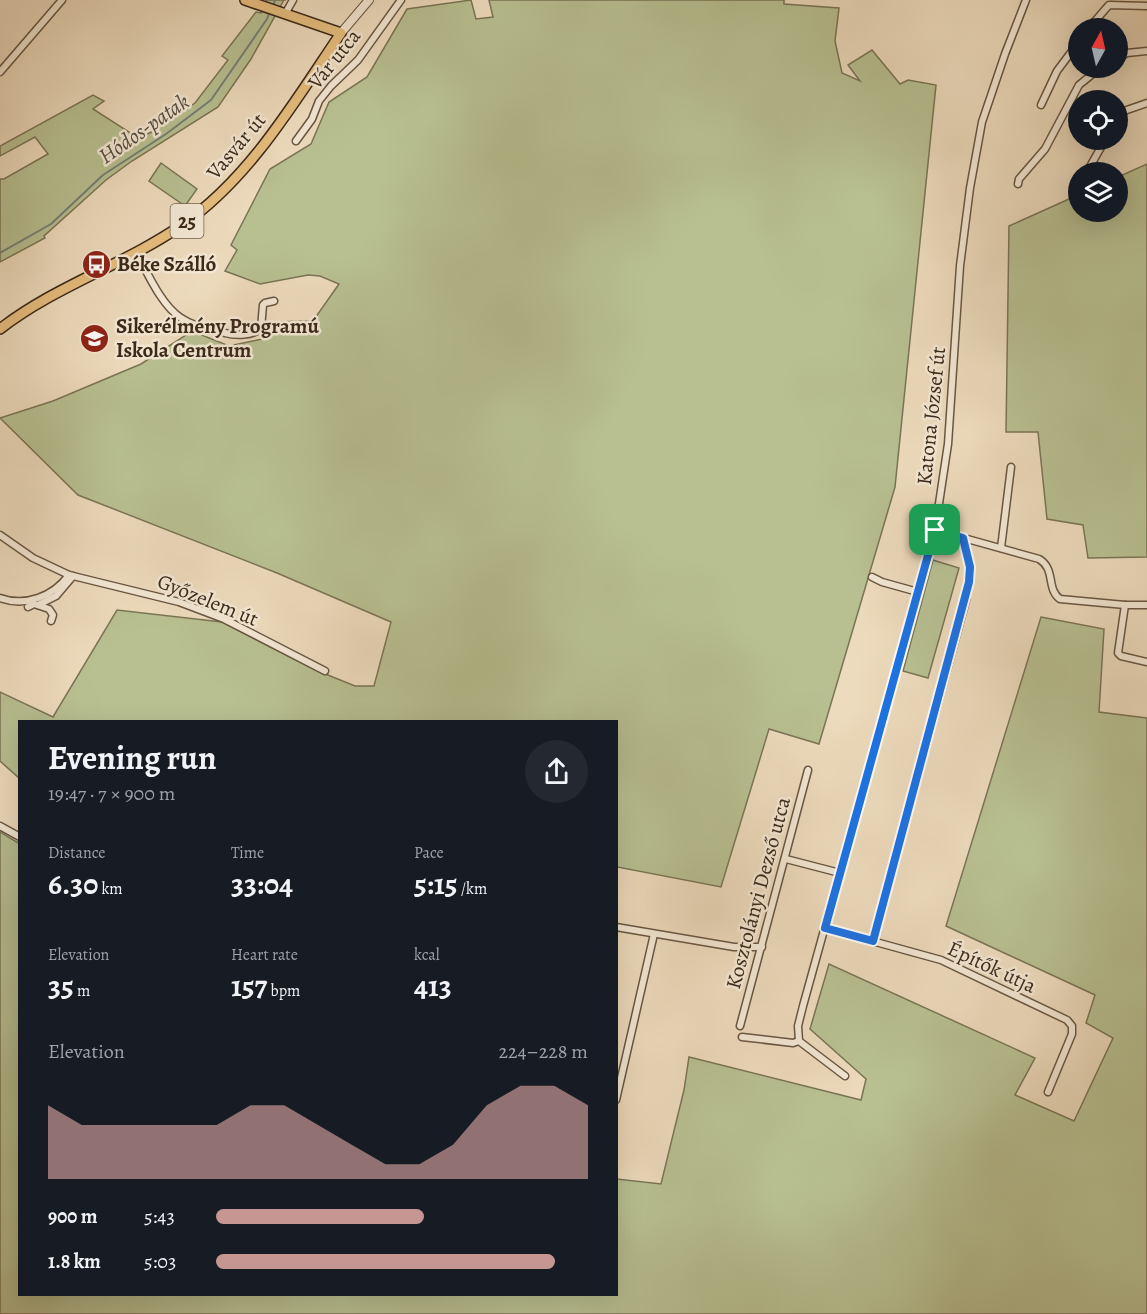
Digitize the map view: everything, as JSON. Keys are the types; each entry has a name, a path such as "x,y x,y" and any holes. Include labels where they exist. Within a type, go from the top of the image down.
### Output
{"main road":[{"path":"245,0 341,33"},
{"path":"320,26 328,34 330,40 325,56"},
{"name":"Vasvár út","path":"0,329 36,305 183,225 221,192 260,149 341,33"}],"street":[{"path":"0,72 62,0"},
{"path":"283,13 293,0"},
{"name":"Vasvár út","path":"341,33 369,0"},
{"name":"Vár utca","path":"296,141 312,119 319,101 358,60 401,0"},
{"name":"Katona József út","path":"799,1041 798,1026 935,530 948,444 960,266 970,188 982,122 1026,0"},
{"path":"1098,18 1109,5 1147,6"},
{"path":"1128,53 1147,51"},
{"path":"1041,105 1057,70 1068,56"},
{"path":"1018,184 1019,179 1045,149 1079,85 1088,78"},
{"path":"1128,110 1147,103"},
{"path":"136,252 153,286 176,314 185,321 224,333 237,335 256,332 261,328 263,305 274,302"},
{"path":"1001,548 1011,467"},
{"path":"935,530 1032,556 1044,562 1049,569 1053,592 1060,599 1147,605"},
{"name":"Győzelem út","path":"0,535 25,553 71,575 179,602 224,619 325,671"},
{"path":"873,941 966,600 970,567 963,538"},
{"path":"0,598 24,602 33,600 56,588 71,575"},
{"path":"28,607 56,596 71,575"},
{"path":"872,577 918,592"},
{"path":"38,605 52,611 51,621"},
{"path":"1125,605 1118,653 1121,656 1147,662"},
{"name":"Kosztolányi Dezső utca","path":"740,1026 808,770"},
{"path":"0,826 18,836"},
{"path":"786,859 840,873"},
{"path":"618,927 734,947 762,947"},
{"name":"Építők útja","path":"825,928 941,960 1071,1022 1072,1034 1048,1092"},
{"path":"618,1091 654,934"},
{"path":"742,1036 793,1043 799,1041 846,1076"}],"green space":[{"path":"266,0 284,0 251,59 218,107 106,180 44,236 45,238 0,262 0,179 4,179 48,154 35,137 0,156 0,146 93,95 104,101 93,109 138,138 154,131 152,129 168,108 180,113 195,103 228,60 222,56 256,12 261,13"},
{"path":"471,0 476,19 493,17 489,0 784,0 784,4 839,8 835,41 842,73 860,81 848,65 872,50 900,84 908,80 936,85 895,487 819,744 769,729 721,887 618,867 618,720 18,720 18,777 0,761 0,692 53,717 117,610 222,622 318,671 355,686 374,686 391,622 277,573 78,495 0,418 53,401 141,364 192,331 229,346 267,338 269,322 313,321 339,284 320,276 308,275 260,284 225,271 237,250 231,245 270,169 311,144 329,102 367,77 407,9"},
{"path":"161,163 197,189 185,206 149,181"},
{"path":"1147,164 1147,557 1088,558 1083,525 1047,519 1038,432 1006,432 1009,226 1068,199 1068,222 1128,222 1128,173"},
{"path":"933,560 959,568 928,678 903,671"},
{"path":"1041,617 1104,629 1099,712 1147,718 1147,1314 0,1314 0,832 18,843 18,1296 618,1296 618,1179 661,1184 684,1090 689,1057 861,1100 866,1079 810,1029 829,964 1035,1058 1015,1095 1074,1121 1113,1038 1086,1023 1095,995 946,926"}],"waterway":[{"name":"Hódos-patak","path":"273,6 275,0"},
{"name":"Hódos-patak","path":"0,253 51,224 103,175 166,134 211,100 267,19 270,11"}],"place":[{"name":"Béke Szálló","path":"96,264"},
{"name":"Sikerélmény Programú Iskola Centrum","path":"95,338"}],"route":[{"path":"935,530 963,538 970,567 969,582 873,941 825,928 935,530"}]}
